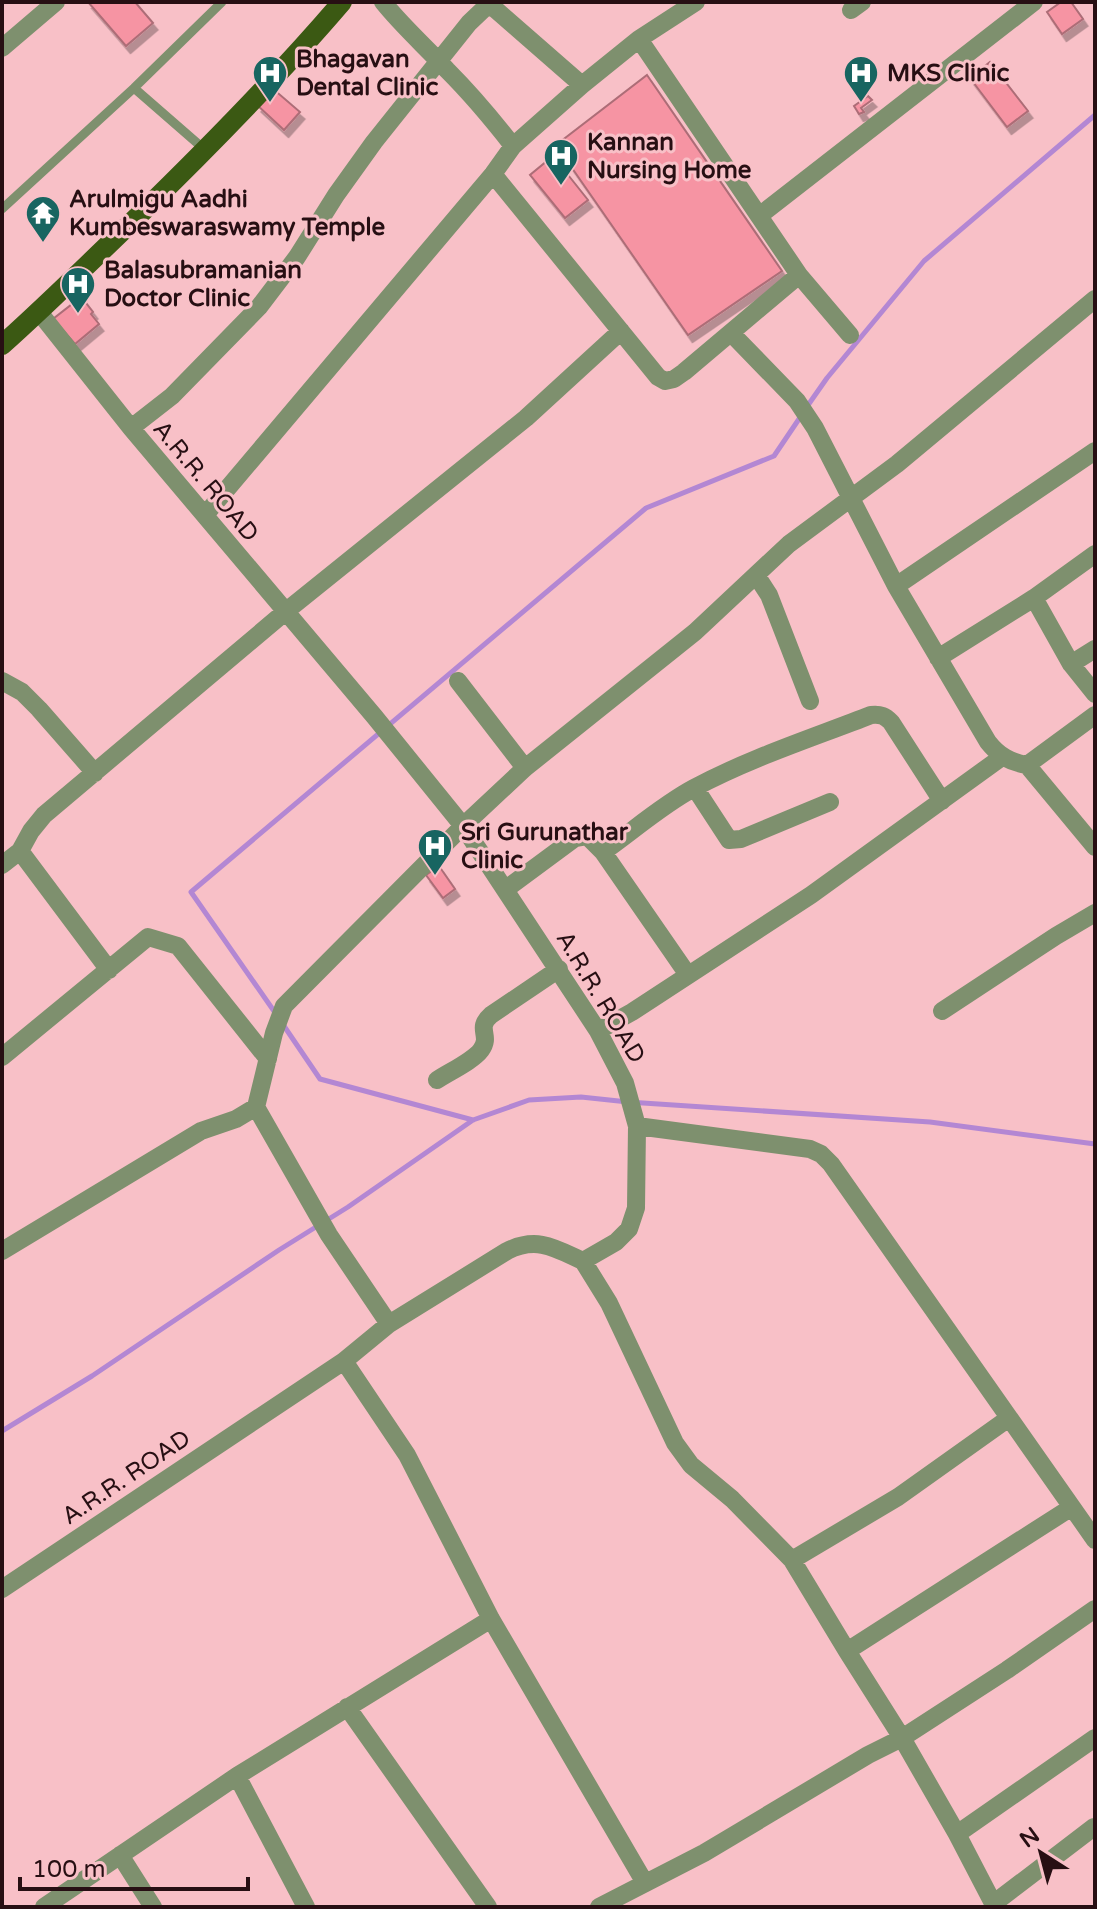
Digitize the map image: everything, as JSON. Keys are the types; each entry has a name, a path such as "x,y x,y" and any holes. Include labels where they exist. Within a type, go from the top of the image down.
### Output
{"main road":[{"path":"2,345 205,150 342,2"}],"street":[{"path":"2,48 56,2"},
{"path":"383,2 402,26 484,109 513,146"},
{"path":"205,515 493,174 513,146 639,39 696,2"},
{"path":"759,216 1034,2"},
{"path":"131,428 172,396 259,307 297,257 374,142 438,60 488,3 582,85"},
{"path":"639,39 799,275 850,335"},
{"path":"493,174 658,377 665,381 674,379 799,275"},
{"path":"389,1324 329,1235 256,1107 274,1033 284,1006 525,768 695,632 789,544 993,386 1095,299"},
{"name":"A.R.R. ROAD","path":"2,1589 344,1361 389,1324 519,1245 545,1245 583,1261 616,1242 629,1229 636,1208 636,1121 625,1083 598,1031 506,889 463,826 374,716 131,428 39,312"},
{"path":"2,865 20,851 44,815 285,612 526,418 621,331"},
{"path":"731,333 797,401 815,428 896,586 988,742 1002,757 1027,765 1087,821 1095,847"},
{"path":"896,586 1095,451"},
{"path":"938,658 1034,598 1095,554"},
{"path":"756,575 769,595 810,701"},
{"path":"1034,598 1071,664 1095,694"},
{"path":"1071,664 1095,649"},
{"path":"2,681 22,692 95,773"},
{"path":"458,681 525,768"},
{"path":"603,852 695,788 753,761 871,715 885,716 891,722 942,801"},
{"path":"1027,765 1095,715"},
{"path":"598,1031 811,895 1002,757"},
{"path":"695,788 729,840 741,839 830,802"},
{"path":"506,889 575,838 587,836 603,852 688,975"},
{"path":"20,851 109,970"},
{"path":"942,1011 1095,913"},
{"path":"2,1057 148,937 178,946 268,1059"},
{"path":"437,1080 483,1048 484,1021 559,969"},
{"path":"2,1251 201,1131 236,1119 256,1107"},
{"path":"636,1121 810,1149 821,1154 1095,1540"},
{"path":"583,1261 609,1303 675,1443 691,1465 741,1507 792,1560 902,1738 994,1906 1094,1827"},
{"path":"344,1361 407,1455 491,1619 645,1883"},
{"path":"792,1560 898,1497 1009,1418"},
{"path":"847,1651 1072,1507"},
{"path":"599,1907 632,1900 645,1883 704,1853 902,1738 1095,1609"},
{"path":"44,1907 237,1776 491,1619"},
{"path":"347,1707 488,1907"},
{"path":"957,1834 1095,1738"},
{"path":"237,1776 306,1907"},
{"path":"120,1855 153,1907"}],"lane":[{"path":"2,209 222,2"},
{"path":"134,88 205,150"}],"building":[{"path":"88,2 135,2 153,23 126,46"},
{"path":"1061,2 1071,2 1083,19 1062,34 1047,12"},
{"path":"990,62 1028,111 1007,127 970,78"},
{"path":"647,75 782,271 688,335 556,145"},
{"path":"272,88 300,112 284,130 257,105"},
{"path":"868,96 872,100 861,108 864,112 859,114 854,106"},
{"path":"553,156 588,200 565,218 530,175"},
{"path":"76,301 81,307 86,303 99,324 75,344 53,319"},
{"path":"439,866 455,889 443,898 426,875"}],"waterway":[{"path":"806,408 827,378 924,261 1095,115"},
{"path":"276,1014 191,892 646,508 774,456 801,416"},
{"path":"284,1026 320,1079 473,1120"},
{"path":"2,1431 92,1376 348,1207 473,1120 529,1100 581,1097 930,1122 1095,1144"}],"place":[{"name":"Bhagavan Dental Clinic","path":"270,104"},
{"name":"MKS Clinic","path":"861,104"},
{"name":"Kannan Nursing Home","path":"561,187"},
{"name":"Arulmigu Aadhi Kumbeswaraswamy Temple","path":"43,244"},
{"name":"Balasubramanian Doctor Clinic","path":"78,315"},
{"name":"Sri Gurunathar Clinic","path":"435,877"}]}
